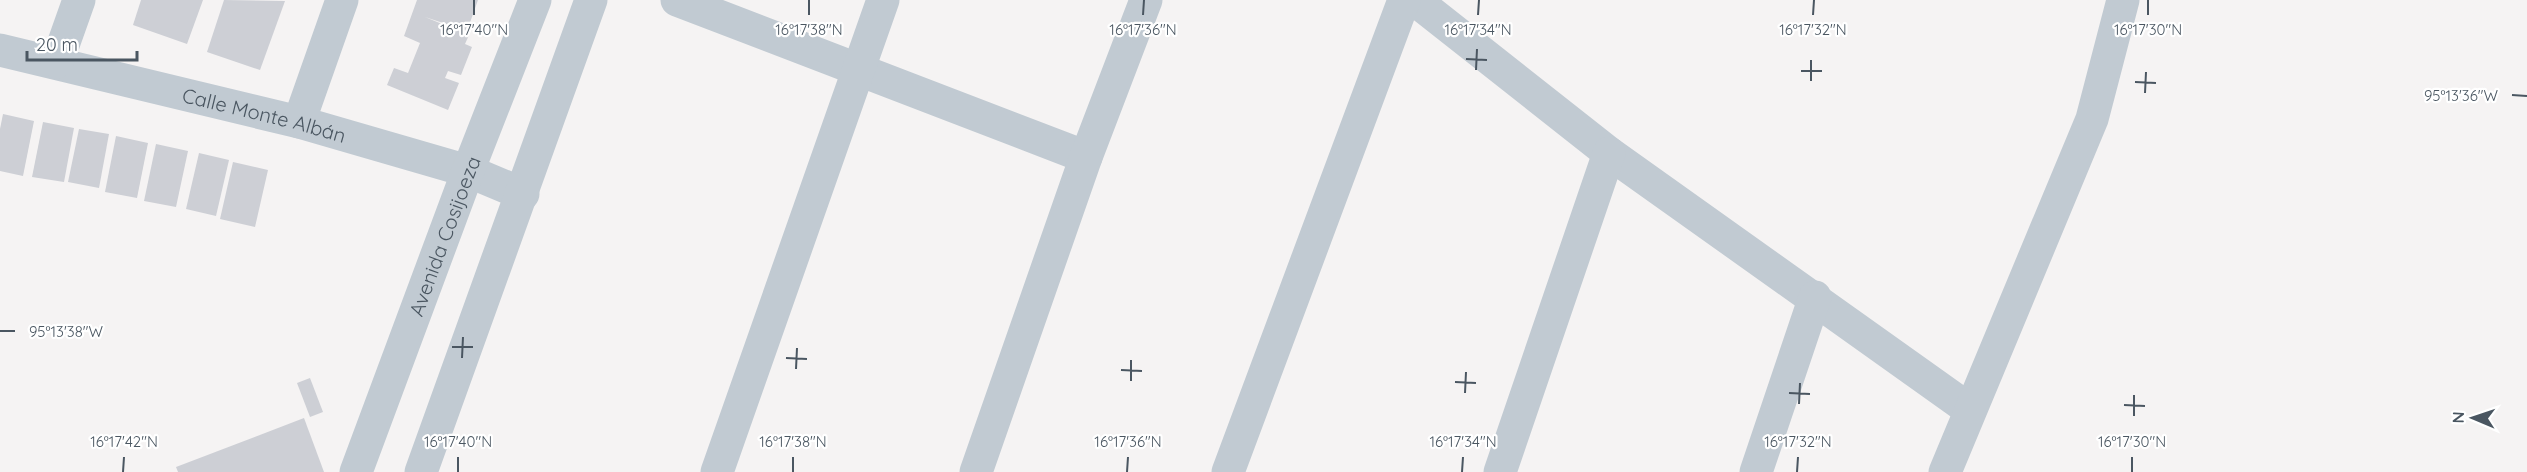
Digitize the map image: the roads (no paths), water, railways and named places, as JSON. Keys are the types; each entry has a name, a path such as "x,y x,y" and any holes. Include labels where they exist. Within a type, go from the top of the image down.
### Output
{"street":[{"path":"57,62 79,0"},
{"path":"299,122 342,0"},
{"name":"Avenida Cosijoeza","path":"356,472 468,171 535,0"},
{"path":"421,472 591,0"},
{"path":"676,0 1086,157"},
{"path":"717,472 883,0"},
{"path":"976,472 1086,157 1146,0"},
{"path":"1228,472 1404,0"},
{"path":"1415,0 1610,153 1815,297 1970,410"},
{"path":"1945,472 2091,119 2123,0"},
{"name":"Calle Monte Albán","path":"0,50 299,122 468,171 523,194"},
{"path":"1500,472 1610,153"},
{"path":"1756,472 1815,297"}]}
